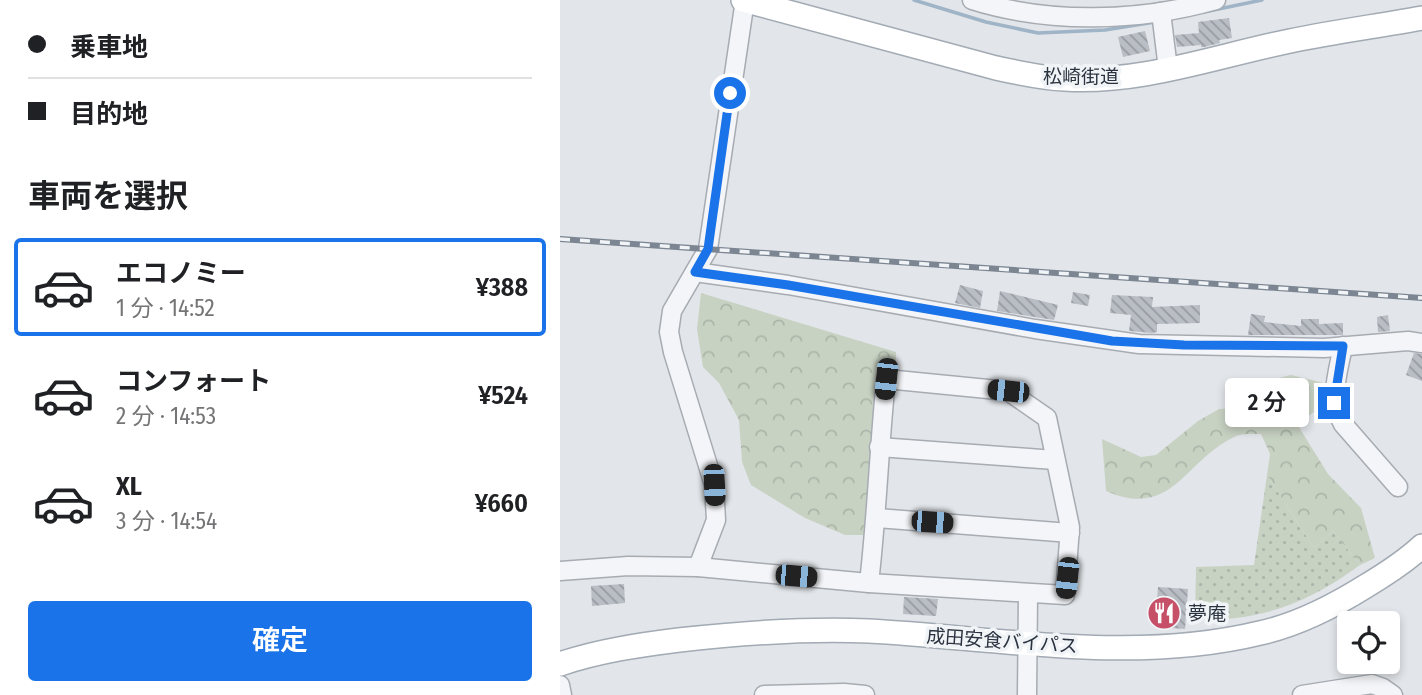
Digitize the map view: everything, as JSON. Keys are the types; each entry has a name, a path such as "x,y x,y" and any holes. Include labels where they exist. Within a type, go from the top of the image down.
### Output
{"main road":[{"name":"松崎街道","path":"744,0 1032,76 1067,80 1100,79 1168,69 1292,41 1422,18"},
{"name":"成田安食バイパス","path":"560,664 579,657 635,646 753,631 868,631 1027,643 1143,648 1204,642 1261,633 1330,607 1384,576 1422,546"}],"street":[{"path":"698,567 716,520 714,485 669,332 672,311 708,249 744,0"},
{"path":"972,0 1017,12 1162,19 1216,0"},
{"path":"1162,19 1168,69"},
{"path":"695,272 788,285 1112,341 1172,345 1343,346 1408,341 1422,343"},
{"path":"1343,346 1334,394 1337,413 1343,424 1398,487"},
{"path":"560,571 628,566 698,567 869,583 1065,595 1070,533 1047,418 1008,391 886,379 879,447 877,518 869,583"},
{"path":"879,447 1055,460"},
{"path":"877,518 1070,533"},
{"path":"1027,695 1028,594"},
{"path":"1302,695 1372,684 1393,695"},
{"path":"560,685 562,695"},
{"path":"769,695 865,695"}],"green space":[{"path":"701,293 896,352 896,376 879,373 869,535 845,535 805,518 751,485 742,462 739,420 719,383 703,367 697,329"},
{"path":"1291,375 1328,384 1327,403 1297,424 1328,474 1361,508 1375,558 1360,565 1333,531 1314,548 1267,475 1270,454 1261,434 1244,434 1217,447 1162,493 1147,498 1128,498 1106,491 1102,439 1141,457 1156,455 1198,421 1219,409 1242,408 1275,379"},
{"path":"1267,475 1314,548 1333,531 1360,565 1321,590 1282,608 1241,617 1195,620 1196,567 1254,565"}],"building":[{"path":"1229,18 1232,38 1204,47 1177,47 1175,35 1199,33 1198,22"},
{"path":"1145,31 1150,51 1123,57 1118,37"},
{"path":"960,285 983,291 980,308 955,303"},
{"path":"1000,291 1058,305 1054,320 997,311"},
{"path":"1073,292 1090,295 1088,306 1071,303"},
{"path":"1112,295 1153,297 1152,307 1200,305 1200,323 1157,324 1157,332 1152,333 1129,331 1131,315 1110,313"},
{"path":"1251,314 1265,316 1264,322 1301,326 1301,319 1319,319 1319,324 1343,323 1343,335 1248,335"},
{"path":"1388,315 1390,331 1378,332 1377,317"},
{"path":"1414,353 1422,354 1422,381 1406,375"},
{"path":"624,584 625,603 592,606 591,586"},
{"path":"1158,587 1188,589 1185,629 1155,627"},
{"path":"904,597 938,599 936,616 903,614"}],"waterway":[{"path":"914,0 986,22 1038,33 1105,30 1155,22"},
{"path":"1204,12 1262,0"}],"railway":[{"path":"560,239 1422,298"}],"place":[{"name":"夢庵","path":"1164,613"}],"route":[{"path":"730,93 708,249 695,272 788,285 1112,341 1184,345 1324,348 1343,346 1334,403"}]}
